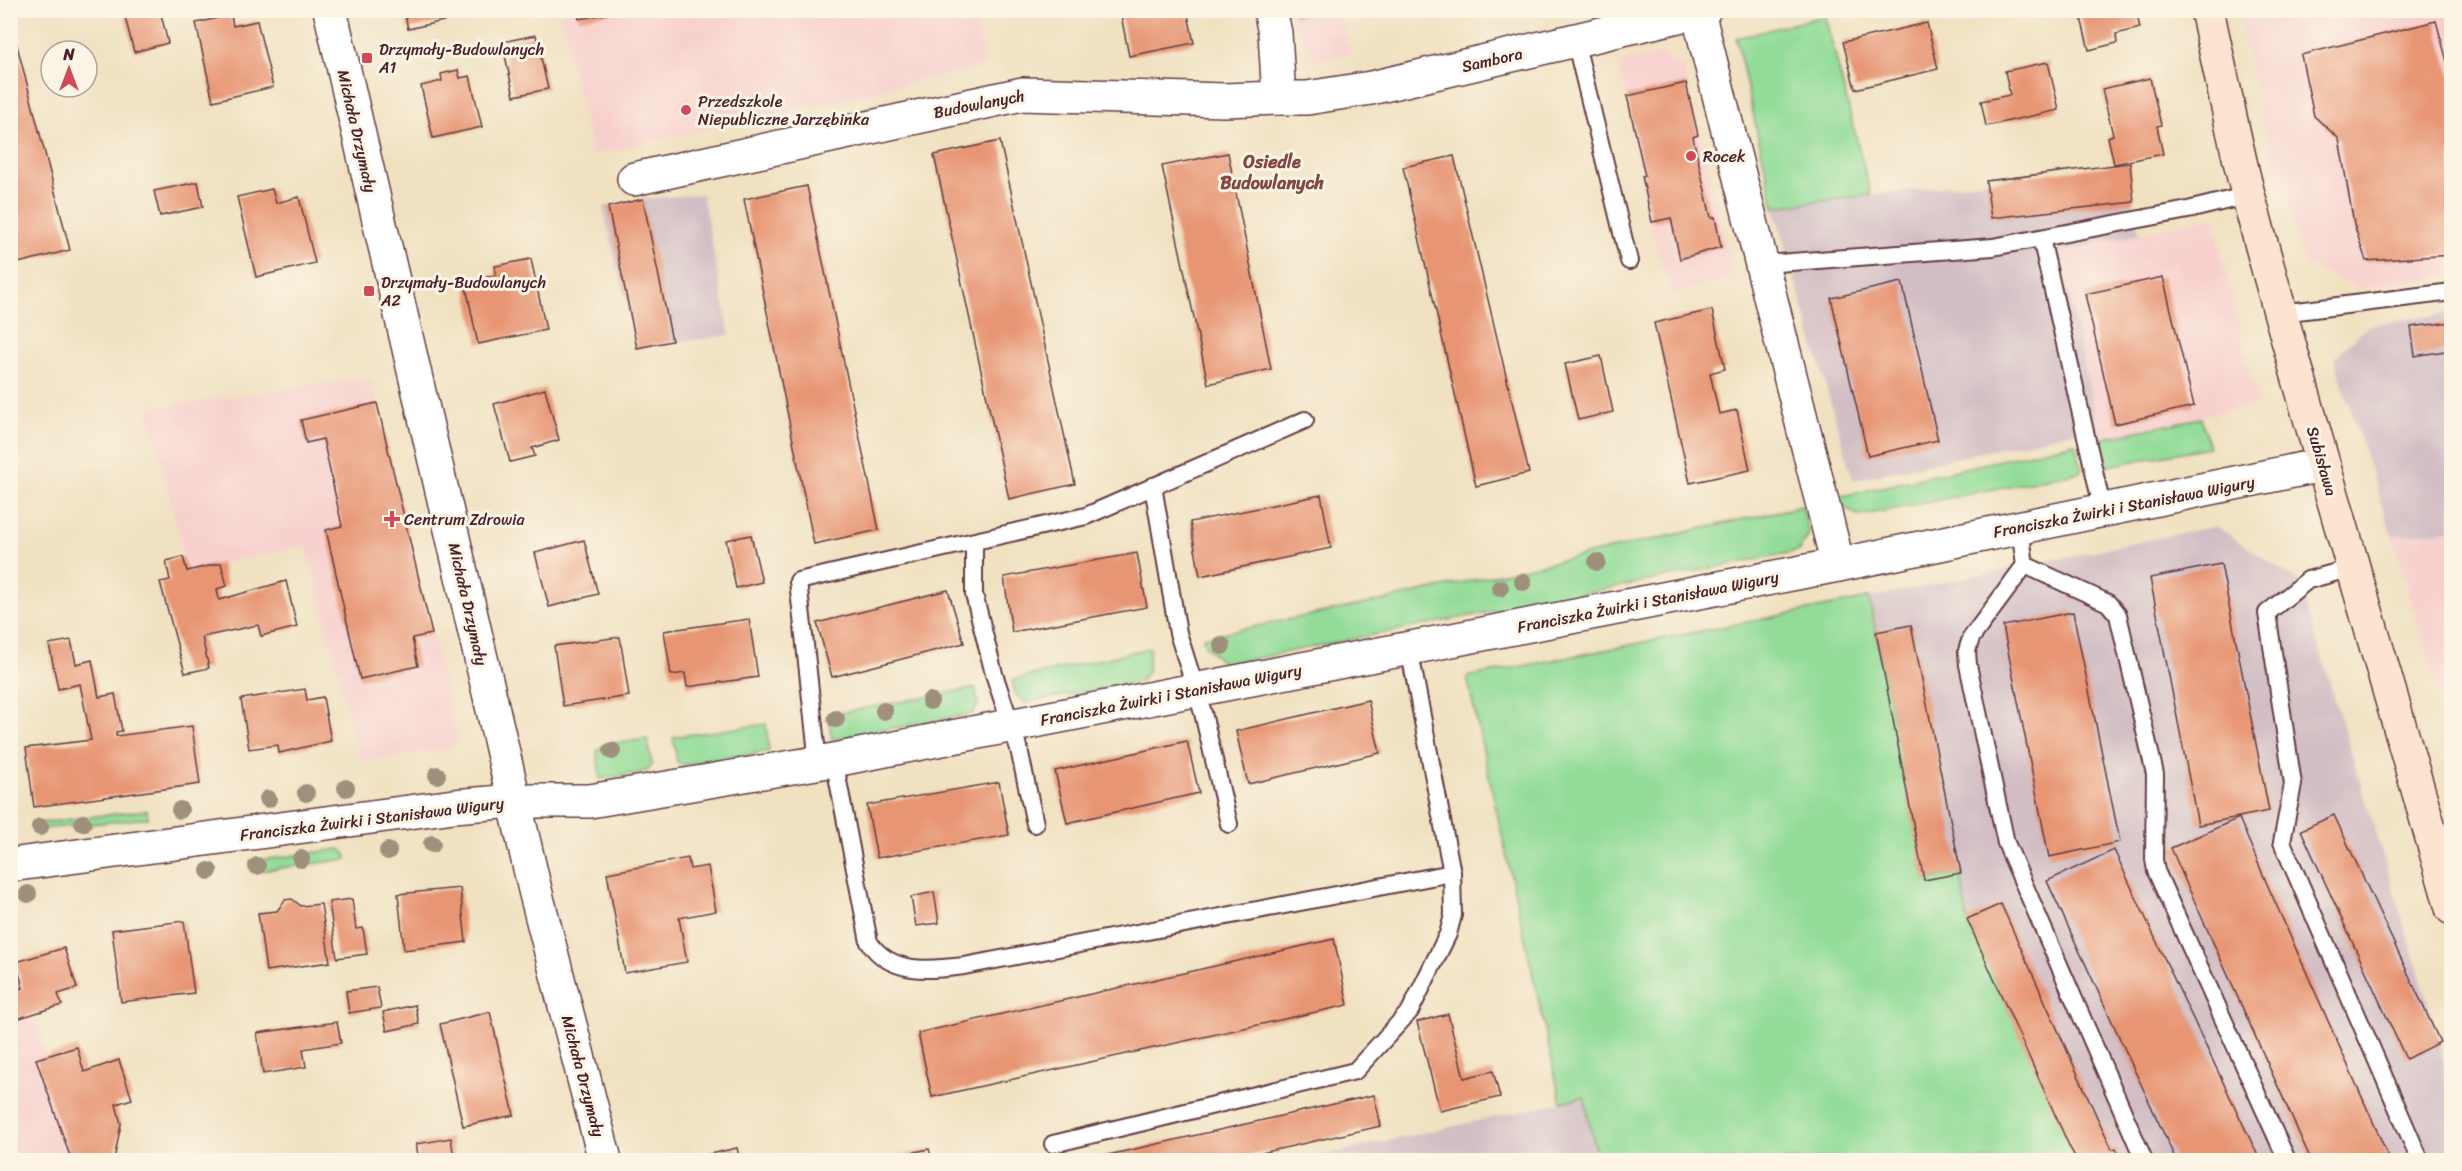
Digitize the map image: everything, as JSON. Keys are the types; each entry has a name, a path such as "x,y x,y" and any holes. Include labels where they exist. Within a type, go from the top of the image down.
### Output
{"street":[{"name":"Michała Drzymały","path":"330,10 514,801 605,1161"},
{"path":"1270,10 1275,33 1279,98"},
{"name":"Subisława","path":"2207,10 2248,195 2322,465 2451,908"},
{"path":"1701,11 1838,565"},
{"name":"Sambora","path":"1279,98 1330,95 1371,88 1701,11"},
{"name":"Budowlanych","path":"634,179 1022,94 1224,100 1279,98"},
{"name":"Franciszka Żwirki i Stanisława Wigury","path":"10,865 454,806 514,801 591,801 826,762 1838,565 2322,465"}],"lane":[{"path":"1575,40 1629,261"},
{"path":"1763,264 1993,248 2188,210 2248,195"},
{"path":"2041,238 2103,511"},
{"path":"2281,313 2451,292"},
{"path":"1305,420 1086,516 798,581 826,762 869,942 886,960 916,970 975,964 1452,873"},
{"path":"1153,486 1178,633 1194,691 1203,713 1229,824"},
{"path":"2020,528 2025,565 1971,639 1967,651 1968,665 2006,843 2144,1161"},
{"path":"974,542 974,594 1010,727 1019,749 1035,824"},
{"path":"2025,565 2108,603 2118,615 2156,774 2154,859 2156,871 2287,1161"},
{"path":"2352,568 2308,580 2267,613 2293,784 2282,842 2420,1161"},
{"path":"1053,1144 1355,1071 1410,1011 1448,934 1453,915 1452,873 1409,648"}],"shaded area":[{"name":"Przedszkole Niepubliczne Jarzębinka","path":"560,11 973,11 987,66 592,155"},
{"path":"1289,11 1339,11 1350,54 1317,60 1291,23"},
{"path":"2237,11 2451,11 2451,276 2360,288 2306,265 2269,145"},
{"path":"1660,54 1683,67 1734,279 1671,293 1648,222 1627,96 1618,64"},
{"path":"2112,166 2134,202 2139,234 2060,252 2097,427 1853,480 1774,207"},
{"path":"702,194 730,335 637,348 603,207 643,199"},
{"path":"2213,217 2258,404 2099,438 2060,251"},
{"path":"2451,313 2451,530 2392,536 2334,358 2369,325"},
{"path":"371,377 458,742 448,749 360,761 306,545 187,571 149,408"},
{"path":"2216,526 2299,582 2440,1042 2451,1117 2451,1160 2122,1160 2115,1148 2086,1160 2077,1160 1967,919 1961,873 1924,880 1869,598"},
{"path":"2451,530 2451,735 2392,536"},
{"path":"10,944 45,1056 36,1060 71,1160 11,1160"},
{"path":"1584,1097 1598,1160 1303,1160"}],"green space":[{"path":"1825,16 1871,195 1774,207 1736,38"},
{"path":"2201,418 2209,447 2108,466 2105,462 2099,439"},
{"path":"2075,443 2082,468 2080,472 1859,516 1841,505 1838,497"},
{"path":"1802,506 1809,534 1798,551 1232,663 1224,664 1205,645 1203,637 1385,600"},
{"path":"1869,598 1925,880 1961,873 1967,919 2077,1160 1598,1160 1584,1097 1561,1102 1467,677"},
{"path":"1150,648 1147,672 1141,681 1025,703 1015,693 1012,680"},
{"path":"976,688 978,704 972,714 832,739 828,715"},
{"path":"766,724 769,751 683,765 677,762 673,737"},
{"path":"647,739 652,764 647,771 600,779 597,752 603,745"},
{"path":"147,810 148,818 33,830 32,824"},
{"path":"340,849 346,854 347,859 252,872 250,867 254,861"}],"building":[{"path":"160,10 168,43 134,52 125,17"},
{"path":"404,10 456,10 457,18 408,29"},
{"path":"577,10 617,10 617,12 579,19"},
{"path":"1120,10 1187,10 1194,43 1129,56"},
{"path":"1293,10 1322,10 1322,12 1294,17"},
{"path":"1368,10 1397,10 1397,12 1369,17"},
{"path":"2079,10 2136,10 2140,28 2116,34 2117,43 2089,50"},
{"path":"231,15 233,26 257,21 273,87 213,101 196,23"},
{"path":"2436,21 2451,76 2451,255 2366,261 2354,224 2339,139 2314,116 2301,55"},
{"path":"1927,23 1938,69 1855,89 1843,42"},
{"path":"13,30 70,250 10,265 10,31"},
{"path":"536,35 548,89 514,96 502,42"},
{"path":"2048,62 2059,110 1986,126 1981,101 2010,95 2005,71"},
{"path":"458,70 460,78 470,76 482,127 433,138 421,86 442,81 441,74"},
{"path":"2150,78 2161,125 2157,126 2163,154 2114,164 2108,137 2113,135 2102,89"},
{"path":"1686,83 1698,135 1693,137 1711,218 1715,217 1721,247 1680,259 1671,218 1652,222 1642,176 1645,176 1627,96"},
{"path":"1000,141 1075,484 1009,499 934,155"},
{"path":"1228,153 1271,369 1208,384 1162,166"},
{"path":"1454,156 1529,473 1476,486 1403,167"},
{"path":"2130,163 2134,202 1991,218 1986,181"},
{"path":"198,182 203,207 160,216 154,191"},
{"path":"807,186 879,530 814,544 744,199"},
{"path":"272,189 276,203 299,197 315,263 256,277 237,197"},
{"path":"643,199 672,341 637,348 608,207"},
{"path":"531,259 546,330 478,344 465,282 496,275 495,266"},
{"path":"2163,277 2194,406 2115,424 2085,294"},
{"path":"1902,282 1938,440 1868,456 1831,298"},
{"path":"1712,310 1725,369 1710,373 1719,414 1737,410 1750,470 1690,483 1654,323"},
{"path":"2451,322 2451,350 2415,356 2411,327"},
{"path":"1601,356 1613,412 1578,420 1565,364"},
{"path":"545,389 559,440 532,448 535,456 510,462 494,404"},
{"path":"377,403 432,634 412,638 418,666 360,679 326,530 342,526 323,439 306,443 301,420"},
{"path":"1321,495 1331,548 1200,576 1190,522"},
{"path":"751,535 762,582 736,588 726,540"},
{"path":"584,540 598,594 549,607 535,553"},
{"path":"1137,553 1147,607 1012,632 1004,577"},
{"path":"183,557 187,571 221,563 227,586 217,589 219,600 286,581 297,627 261,636 258,625 202,637 209,668 185,673 160,582 170,580 166,561"},
{"path":"2221,564 2269,811 2198,825 2150,578"},
{"path":"948,590 964,643 832,677 817,623"},
{"path":"2073,612 2120,842 2049,857 2003,626"},
{"path":"749,619 758,677 687,687 685,673 671,675 664,631"},
{"path":"1911,625 1961,873 1924,880 1876,632"},
{"path":"620,637 629,696 563,706 554,646"},
{"path":"71,640 76,664 92,660 99,697 115,694 122,731 116,732 116,736 192,726 200,784 34,807 26,748 91,740 80,684 58,689 49,644"},
{"path":"305,689 307,700 323,697 331,741 279,753 278,745 249,749 241,699"},
{"path":"1368,700 1380,753 1248,784 1236,731"},
{"path":"1187,741 1199,793 1067,823 1055,771"},
{"path":"999,782 1009,835 877,858 867,805"},
{"path":"2334,815 2440,1042 2406,1059 2301,830"},
{"path":"2239,818 2390,1160 2311,1160 2185,880 2171,848"},
{"path":"2114,850 2260,1160 2176,1160 2047,881"},
{"path":"688,858 690,869 708,866 716,911 679,918 687,962 625,973 607,873"},
{"path":"460,888 466,942 404,950 398,894"},
{"path":"934,892 939,923 916,926 911,897"},
{"path":"292,899 301,906 321,904 330,962 266,971 258,913 277,911 285,900"},
{"path":"352,899 356,929 363,928 367,954 337,958 329,902"},
{"path":"2001,904 2112,1149 2116,1148 2122,1160 2101,1160 2098,1156 2077,1160 2070,1148 1967,919"},
{"path":"184,921 194,993 121,1002 112,930"},
{"path":"1334,939 1348,1005 932,1097 918,1033"},
{"path":"64,948 77,988 58,994 62,1005 10,1021 10,992 23,988 16,962"},
{"path":"377,987 381,1008 349,1013 346,991"},
{"path":"415,1005 419,1024 387,1031 383,1012"},
{"path":"490,1012 514,1115 463,1126 440,1024"},
{"path":"1448,1014 1464,1078 1493,1071 1500,1097 1440,1111 1417,1022"},
{"path":"337,1022 341,1043 303,1049 306,1067 263,1074 257,1033"},
{"path":"77,1047 84,1072 119,1060 132,1099 116,1104 121,1124 114,1160 56,1160 70,1156 36,1059"},
{"path":"1374,1095 1381,1126 1231,1160 1086,1160"},
{"path":"451,1138 454,1157 419,1160 416,1144"},
{"path":"737,1148 740,1160 684,1160"},
{"path":"929,1149 932,1160 897,1160 896,1156"}],"place":[{"name":"Drzymały-Budowlanych A1","path":"367,58"},
{"name":"Przedszkole Niepubliczne Jarzębinka","path":"686,110"},
{"name":"Rocek","path":"1691,156"},
{"name":"Drzymały-Budowlanych A2","path":"369,291"},
{"name":"Centrum Zdrowia","path":"392,519"}],"district":[{"name":"Osiedle Budowlanych","path":"1272,172"}]}
